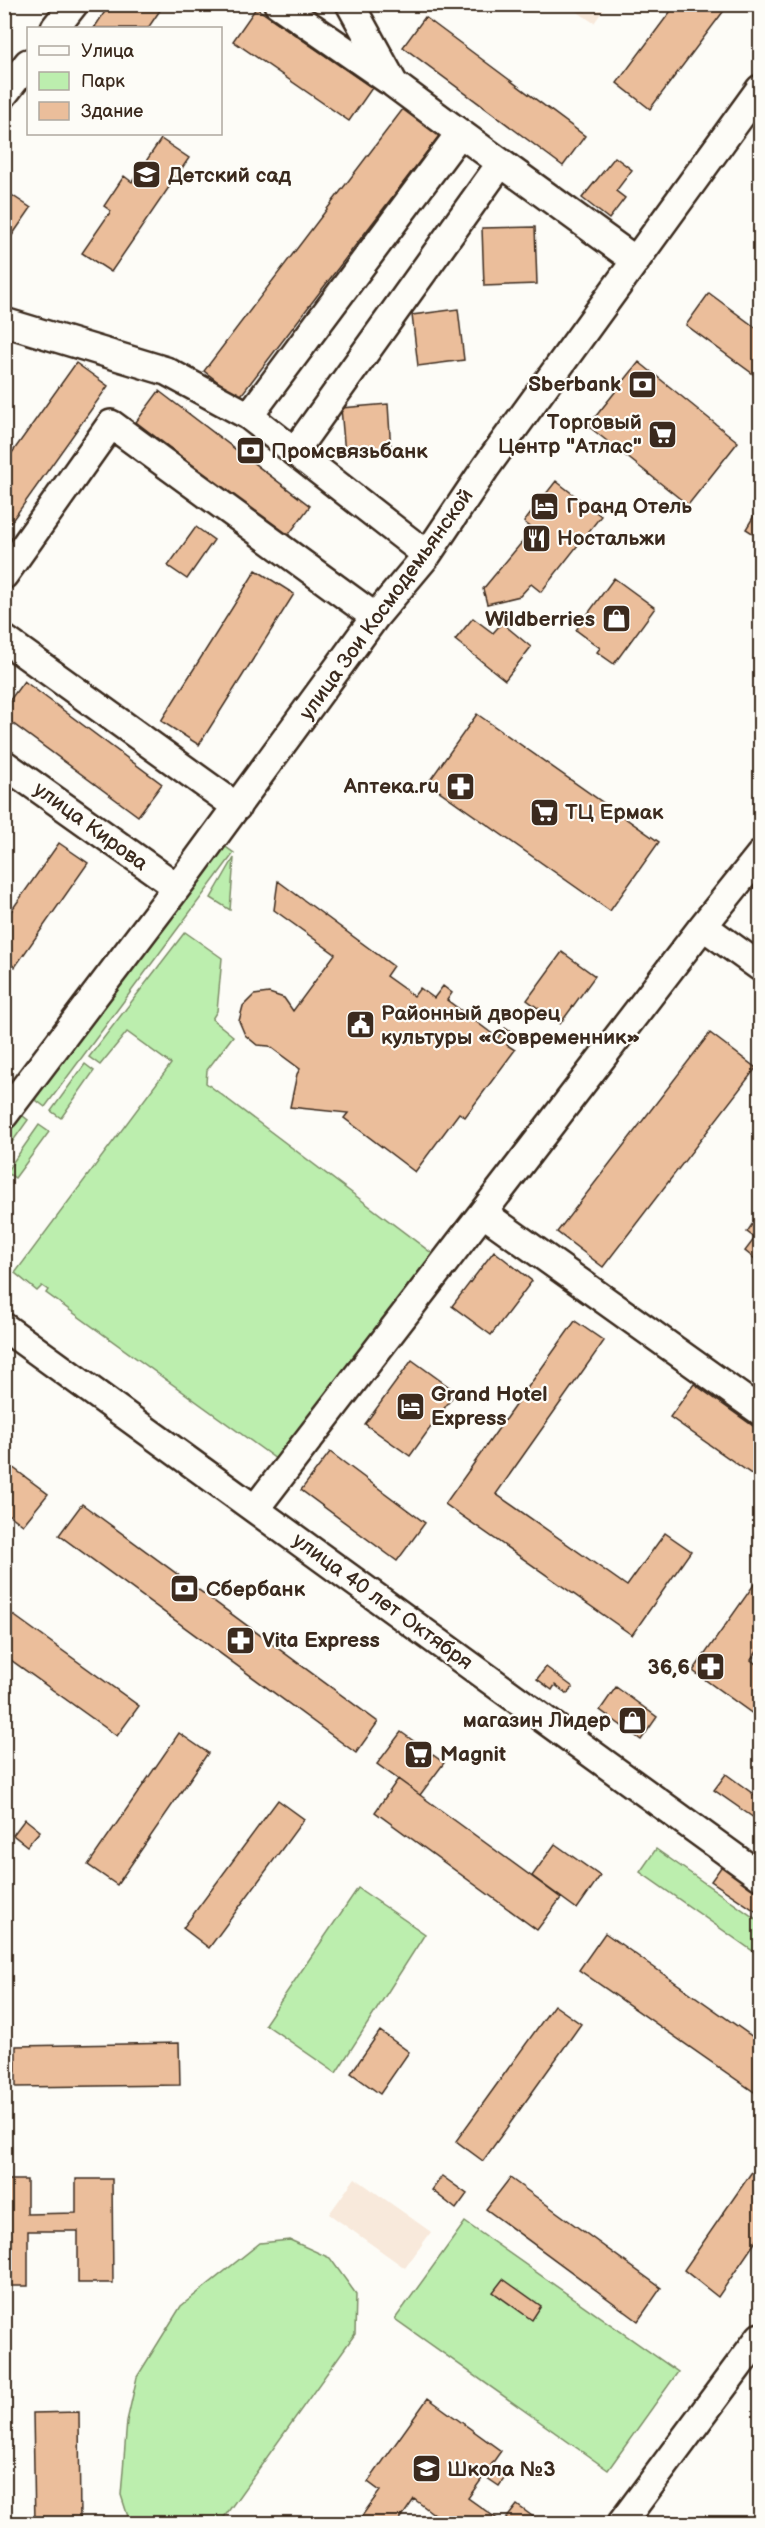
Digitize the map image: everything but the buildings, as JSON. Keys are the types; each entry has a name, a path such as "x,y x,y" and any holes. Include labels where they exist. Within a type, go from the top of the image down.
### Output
{"street":[{"path":"56,27 74,4"},
{"path":"278,4 394,84 636,261"},
{"path":"350,4 394,84"},
{"path":"4,94 27,64"},
{"name":"улица Зои Космодемьянской","path":"4,1114 237,807 375,617 427,555 486,467 760,89"},
{"path":"249,416 460,133"},
{"path":"294,452 501,163"},
{"path":"4,322 166,371 249,416 427,555"},
{"path":"4,575 111,424 375,617"},
{"path":"4,639 237,807"},
{"name":"улица Кирова","path":"4,764 177,887"},
{"path":"255,1509 760,855"},
{"path":"703,926 760,967"},
{"path":"483,1213 760,1411"},
{"name":"улица 40 лет Октября","path":"4,1327 760,1876"},
{"path":"621,2523 760,2337"}],"shaded area":[{"path":"567,5 607,5 594,23"},
{"path":"355,2178 431,2232 405,2268 329,2214"}],"green space":[{"path":"216,840 234,853 45,1107 28,1094"},
{"path":"234,858 230,910 211,898"},
{"path":"185,932 222,958 217,1011 212,1019 233,1036 207,1070 206,1083 434,1255 276,1459 46,1293 48,1290 42,1286 37,1291 15,1273 171,1064 127,1032 100,1065 89,1057"},
{"path":"85,1064 94,1071 61,1118 51,1111"},
{"path":"14,1109 28,1120 5,1152 5,1122"},
{"path":"39,1125 49,1132 15,1178 6,1172"},
{"path":"656,1849 760,1922 760,1956 640,1872"},
{"path":"358,1888 425,1934 336,2073 265,2024"},
{"path":"465,2222 678,2372 608,2470 395,2319"},
{"path":"290,2240 330,2258 356,2294 355,2334 220,2523 130,2523 121,2495 127,2421 137,2377 181,2306 260,2243"}],"place":[{"name":"Детский сад","path":"147,175"},
{"name":"Sberbank","path":"642,384"},
{"name":"Торговый Центр \"Атлас\"","path":"663,434"},
{"name":"Промсвязьбанк","path":"250,451"},
{"name":"Гранд Отель","path":"545,506"},
{"name":"Ностальжи","path":"536,538"},
{"name":"Wildberries","path":"616,619"},
{"name":"Аптека.ru","path":"460,786"},
{"name":"ТЦ Ермак","path":"544,812"},
{"name":"Районный дворец культуры «Современник»","path":"360,1025"},
{"name":"Grand Hotel Express","path":"410,1406"},
{"name":"Сбербанк","path":"185,1589"},
{"name":"Vita Express","path":"241,1640"},
{"name":"36,6","path":"711,1667"},
{"name":"магазин Лидер","path":"632,1720"},
{"name":"Magnit","path":"419,1754"},
{"name":"Школа №3","path":"426,2469"}]}
